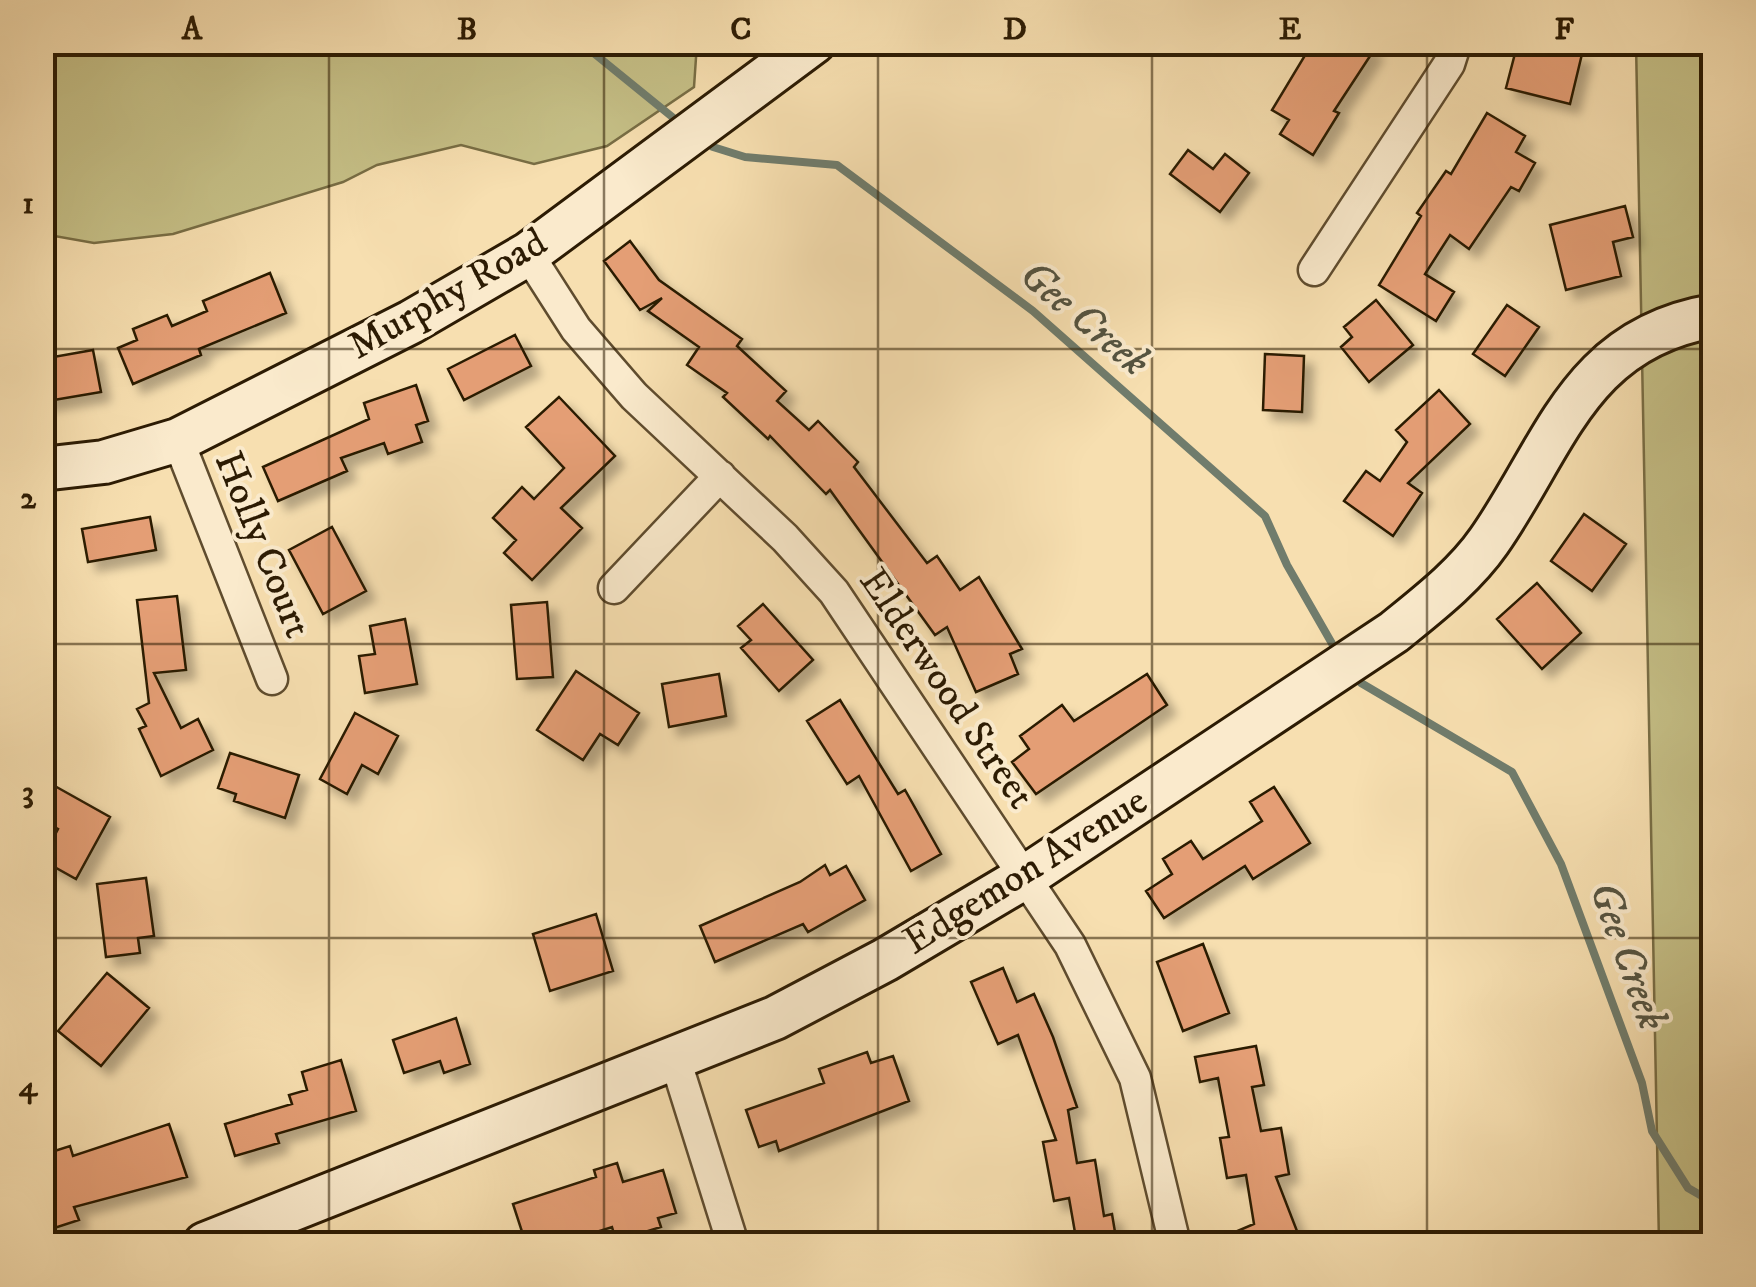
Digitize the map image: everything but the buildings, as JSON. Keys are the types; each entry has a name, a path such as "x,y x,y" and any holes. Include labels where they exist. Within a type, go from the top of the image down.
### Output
{"street":[{"name":"Murphy Road","path":"42,469 104,462 178,440 412,322 528,254 814,42"},
{"path":"1314,270 1450,64 1456,42"},
{"name":"Elderwood Street","path":"528,254 576,329 634,396 786,538 834,592 1025,877 1070,946 1136,1078 1175,1244"},
{"name":"Edgemon Avenue","path":"205,1244 775,1018 884,960 1025,877 1394,632 1435,599 1486,546 1529,480 1567,407 1611,359 1691,320 1714,316"},
{"name":"Holly Court","path":"178,440 272,679"},
{"path":"614,588 720,476"},
{"path":"675,1059 734,1244"}],"shaded area":[{"path":"42,43 697,43 694,87 607,146 534,164 461,145 377,165 343,182 173,234 94,243 43,234"},
{"path":"1636,43 1713,43 1713,1244 1659,1244"}],"waterway":[{"name":"Gee Creek","path":"580,42 676,120"},
{"name":"Gee Creek","path":"713,147 745,157 837,165 1033,311 1265,516 1287,565 1334,647"},
{"name":"Gee Creek","path":"1361,683 1512,772 1561,864 1642,1083 1652,1131 1688,1188 1714,1203"}]}
